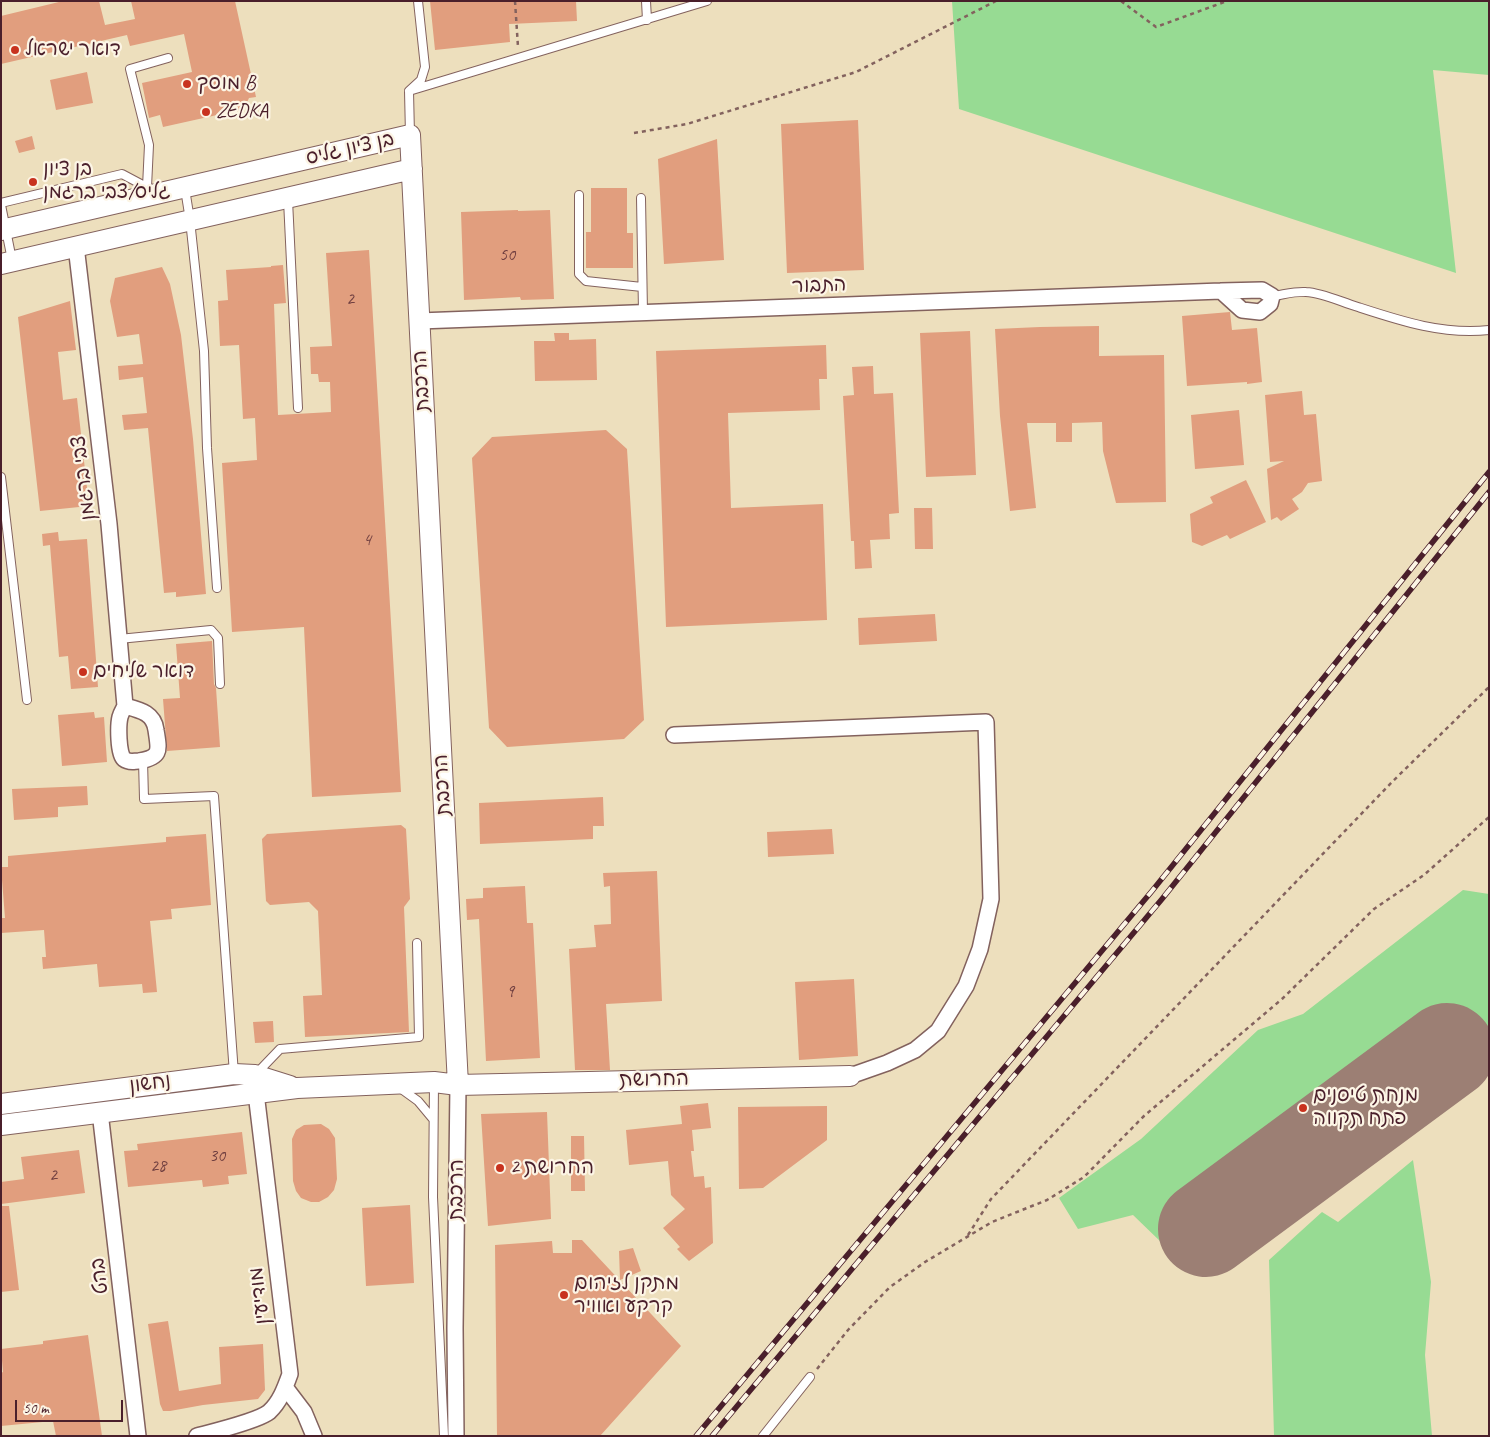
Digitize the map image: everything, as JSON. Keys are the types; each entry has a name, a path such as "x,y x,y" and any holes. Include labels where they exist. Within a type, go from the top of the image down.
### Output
{"street":[{"name":"בן ציון גליס","path":"4,229 152,190 184,187 410,135"},
{"name":"הרכבת","path":"410,135 458,1085 455,1328 456,1436"},
{"name":"בן ציון גליס","path":"7,262 412,169"},
{"name":"צבי ברגמן","path":"76,246 109,524 125,706 120,715 119,724 120,753 131,762 143,760"},
{"name":"התבור","path":"419,320 1221,291 1262,290 1272,296"},
{"path":"1221,291 1242,310 1260,312 1270,304 1272,296"},
{"path":"125,706 145,712 153,719 156,727 158,748 156,755 151,759 143,760"},
{"path":"674,735 986,722 991,898 977,958 966,986 938,1031 916,1050 850,1076"},
{"name":"נחשון","path":"1,1104 234,1074 255,1084"},
{"name":"החרושת","path":"458,1085 850,1076"},
{"name":"נחשון","path":"1,1125 100,1112 255,1084 297,1088 434,1082 458,1085"},
{"name":"מודיעין","path":"197,1436 238,1430 268,1413 283,1394 290,1374 255,1084"},
{"name":"בהט","path":"100,1112 138,1436"},
{"path":"285,1387 304,1412 314,1436"}],"lane":[{"path":"409,91 421,80 425,67 418,1"},
{"path":"646,1 647,20"},
{"path":"409,91 707,1"},
{"path":"152,190 149,145 135,96 130,69 168,58"},
{"name":"בן ציון גליס","path":"409,91 410,135"},
{"path":"7,262 1,204 122,174 152,190"},
{"path":"184,187 190,220 204,351 207,448 218,588"},
{"path":"579,195 579,274 586,281 642,287"},
{"path":"288,198 298,408"},
{"path":"640,198 643,312"},
{"path":"1272,296 1306,292 1403,322 1437,329 1489,330"},
{"path":"1,477 27,700"},
{"path":"119,639 211,630 218,638 220,684"},
{"path":"143,760 144,799 214,796 234,1074"},
{"path":"255,1084 280,1049 419,1037 417,943"},
{"path":"434,1082 433,1197 444,1436"},
{"path":"389,1084 405,1090 418,1101 434,1120"},
{"path":"763,1436 810,1377"}],"path":[{"path":"515,1 519,59"},
{"path":"634,133 687,124 856,72 996,1"},
{"path":"1121,1 1156,27 1227,1"},
{"path":"967,1237 991,1199 1392,782 1489,688"},
{"path":"810,1377 848,1330 890,1287 925,1262 992,1222 1047,1200 1084,1177 1144,1116 1282,999 1374,909 1424,875 1489,818"}],"green space":[{"path":"952,1 1489,1 1489,75 1433,70 1456,273 959,109"},
{"name":"מנחת טיסנים פתח תקווה","path":"1463,890 1489,894 1489,1039 1484,1043 1476,1075 1371,1151 1364,1170 1334,1182 1318,1191 1261,1240 1227,1263 1212,1268 1199,1267 1192,1272 1133,1215 1078,1229 1059,1198 1141,1139 1258,1030 1303,1014"},
{"path":"1413,1160 1431,1282 1425,1355 1432,1436 1274,1436 1269,1260 1322,1212 1338,1222"}],"building":[{"path":"63,1 99,1 105,25 135,19 131,1 235,1 256,97 249,98 244,109 163,127 160,115 149,118 142,83 192,72 184,34 130,46 127,35 1,64 1,16"},
{"path":"430,1 576,1 577,21 509,24 510,42 435,50"},
{"path":"87,72 93,103 56,110 50,80"},
{"path":"858,120 864,270 787,273 781,124"},
{"path":"32,136 35,149 19,153 15,141"},
{"path":"717,139 724,260 664,264 658,159"},
{"path":"591,188 627,188 627,233 633,233 633,268 586,268 586,232 591,232"},
{"path":"550,210 554,299 521,300 520,297 464,300 461,212"},
{"path":"369,250 401,792 312,797 304,627 232,632 222,463 257,460 255,418 243,419 239,345 220,346 218,301 228,300 226,270 283,265 286,303 274,304 278,415 331,412 330,382 319,382 318,374 311,374 310,347 332,346 326,253"},
{"path":"162,267 170,284 181,335 193,439 206,594 176,597 176,592 164,593 148,428 124,430 122,415 147,413 143,377 119,380 118,366 143,364 139,334 117,337 110,301 115,278"},
{"path":"70,301 76,350 58,352 63,400 77,398 89,506 40,511 18,317"},
{"path":"1230,312 1232,330 1257,328 1262,382 1187,386 1182,316"},
{"path":"1099,326 1099,356 1164,355 1166,502 1116,503 1103,451 1102,422 1072,423 1072,442 1056,442 1056,423 1027,423 1036,508 1010,511 1000,416 995,329"},
{"path":"970,331 976,475 926,477 920,333"},
{"path":"554,333 569,333 569,340 596,339 597,380 535,381 534,341 555,341"},
{"path":"826,345 827,379 819,379 820,410 728,413 731,508 823,504 827,620 666,627 656,351"},
{"path":"873,366 874,394 893,393 899,513 889,514 890,539 870,540 872,568 855,569 854,541 851,541 843,396 854,395 852,367"},
{"path":"1302,391 1304,415 1316,414 1322,481 1308,483 1302,492 1292,499 1299,509 1281,521 1277,517 1271,520 1267,469 1284,461 1270,462 1265,395"},
{"path":"1239,410 1244,465 1195,469 1191,415"},
{"path":"606,430 627,449 644,720 624,739 507,747 489,728 472,458 492,437"},
{"path":"1246,480 1266,522 1230,539 1227,535 1202,546 1192,542 1190,514 1213,503 1210,497"},
{"path":"914,508 932,508 933,549 915,549"},
{"path":"58,532 59,541 87,539 98,687 71,689 68,656 59,657 50,545 43,546 42,534"},
{"path":"935,614 937,641 859,645 858,618"},
{"path":"212,641 220,747 167,751 163,699 180,698 176,644"},
{"path":"94,712 95,718 104,717 107,762 62,766 58,715"},
{"path":"87,786 88,805 58,807 58,817 14,820 12,789"},
{"path":"603,797 604,826 593,826 593,839 480,844 479,803"},
{"path":"401,825 406,829 410,899 404,907 409,1032 305,1037 303,996 322,995 318,911 309,902 270,905 266,901 262,839 267,834"},
{"path":"832,829 834,854 768,857 767,832"},
{"path":"206,834 211,905 171,909 172,919 150,921 157,992 143,993 142,984 99,987 97,964 43,969 42,957 46,957 44,930 1,933 1,918 5,918 1,867 8,867 8,856 166,842 166,837"},
{"path":"657,871 662,1001 606,1004 610,1070 575,1070 569,949 596,947 594,925 611,924 610,886 604,887 603,873"},
{"path":"525,886 527,923 533,923 540,1058 486,1061 479,919 467,920 466,899 483,898 483,888"},
{"path":"854,979 858,1056 799,1060 795,982"},
{"path":"273,1021 274,1042 255,1043 253,1022"},
{"path":"708,1103 711,1128 692,1130 694,1151 691,1151 694,1177 704,1176 705,1188 711,1187 713,1243 689,1261 677,1249 680,1247 663,1228 685,1209 671,1195 668,1161 629,1165 626,1130 682,1124 680,1106"},
{"path":"827,1106 827,1140 763,1188 739,1189 738,1107"},
{"path":"547,1112 551,1219 488,1226 481,1114"},
{"path":"321,1124 329,1129 335,1138 337,1179 334,1190 328,1197 319,1202 311,1202 301,1198 296,1191 293,1181 292,1139 296,1130 304,1125"},
{"path":"242,1132 247,1174 228,1176 229,1184 203,1187 202,1180 128,1187 124,1151 138,1150 137,1144"},
{"path":"571,1136 584,1136 585,1191 571,1191"},
{"path":"79,1150 85,1193 1,1204 1,1182 24,1179 21,1157"},
{"path":"410,1205 414,1283 366,1286 362,1208"},
{"path":"1,1206 9,1206 19,1290 1,1292"},
{"name":"מתקן לזיהום קרקע ואוויר","path":"572,1240 582,1240 681,1346 600,1436 497,1436 495,1245 552,1241 553,1253 572,1253"},
{"path":"633,1248 641,1271 620,1280 619,1251"},
{"path":"168,1321 179,1391 221,1384 219,1347 263,1344 265,1390 258,1399 163,1411 160,1404 148,1324"},
{"path":"88,1335 102,1436 56,1436 53,1421 1,1426 1,1373 3,1372 1,1349 43,1344 43,1341"}],"runway":[{"path":"1206,1229 1447,1051"}],"railway":[{"path":"696,1436 1152,891 1489,472"},
{"path":"712,1436 1162,899 1489,492"}],"place":[{"name":"דואר ישראל","path":"15,50"},
{"name":"מוסך B","path":"187,84"},
{"name":"ZEDKA","path":"206,112"},
{"name":"בן ציון גליס/צבי ברגמן","path":"33,182"},
{"name":"דואר שליחים","path":"83,672"},
{"name":"מנחת טיסנים פתח תקווה","path":"1303,1108"},
{"name":"החרושת 2","path":"500,1168"},
{"name":"מתקן לזיהום קרקע ואוויר","path":"564,1295"}]}
